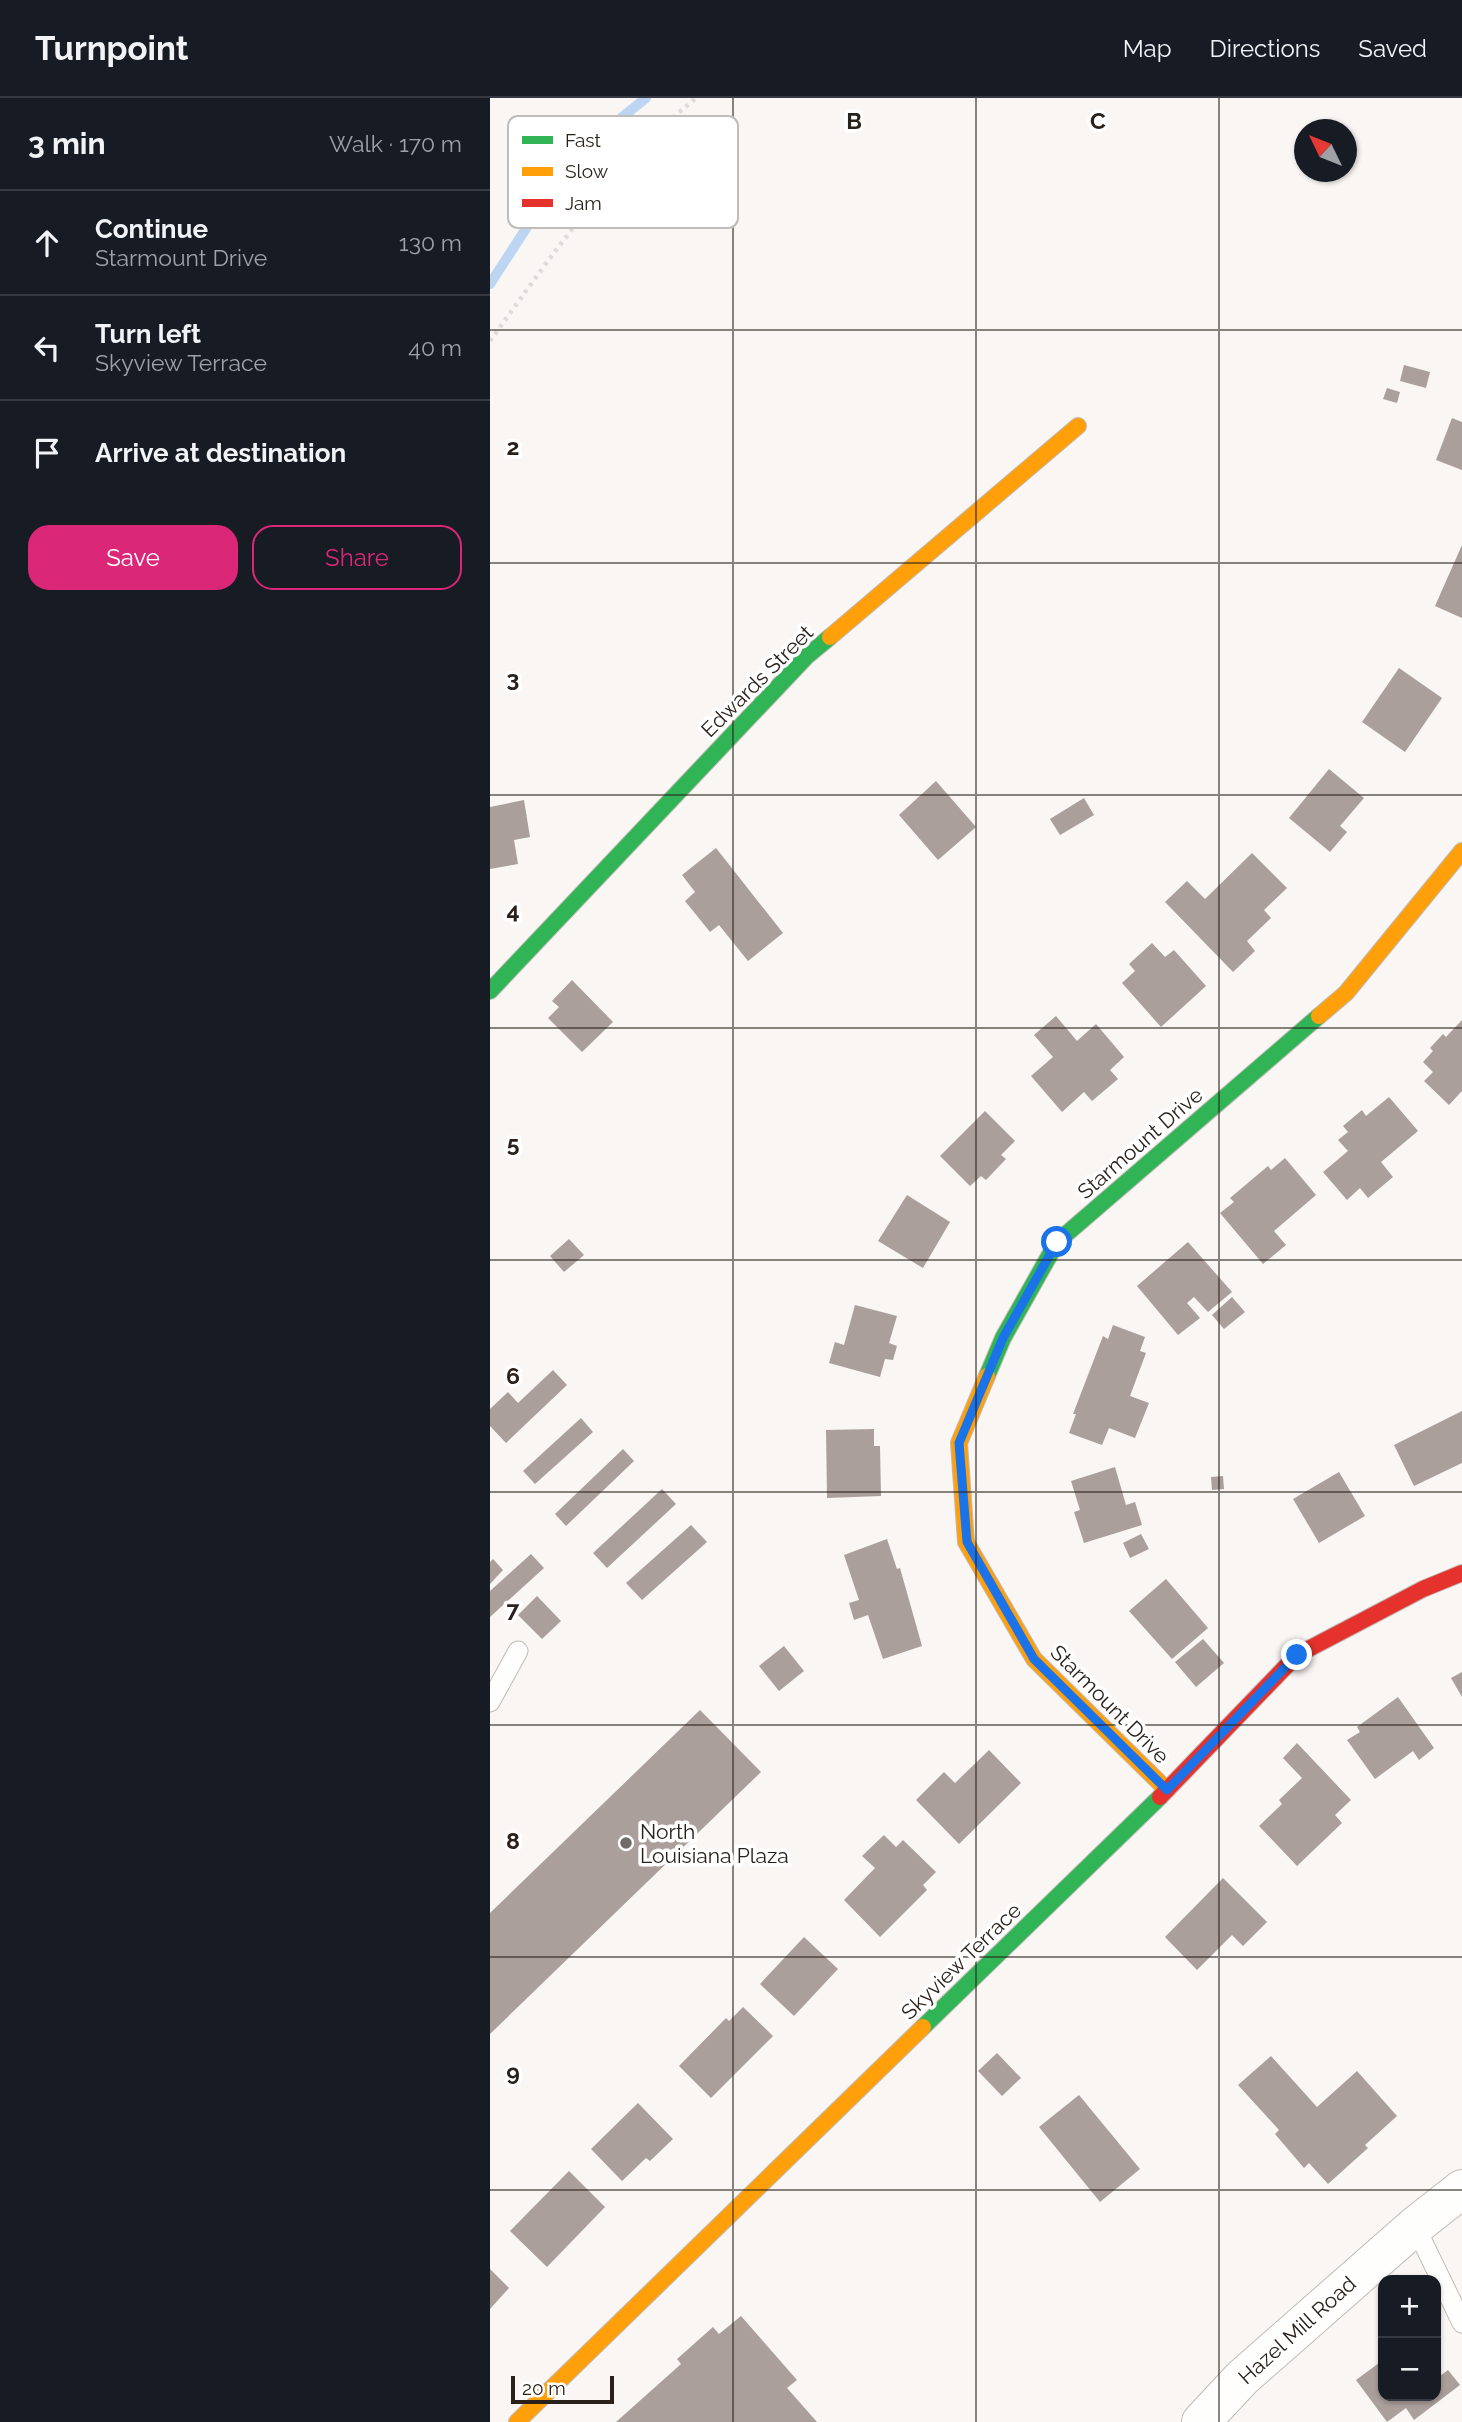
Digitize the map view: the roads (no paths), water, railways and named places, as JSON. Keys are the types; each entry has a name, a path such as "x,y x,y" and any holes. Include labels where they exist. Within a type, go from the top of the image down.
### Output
{"street":[{"name":"Edwards Street","path":"490,991 807,656 1078,426"},
{"name":"Starmount Drive","path":"1167,1790 1034,1659 967,1542 959,1443 1003,1338 1057,1242 1346,993 1462,851"},
{"name":"Skyview Terrace","path":"517,2422 1167,1790 1297,1655 1423,1589 1462,1573"},
{"name":"Hazel Mill Road","path":"1201,2422 1242,2378 1415,2226 1462,2189"}],"lane":[{"path":"490,1702 518,1651"},
{"path":"1415,2226 1462,2323"}],"waterway":[{"path":"624,116 646,98"},
{"path":"490,284 526,228"}],"place":[{"name":"North Louisiana Plaza","path":"626,1843"}]}
